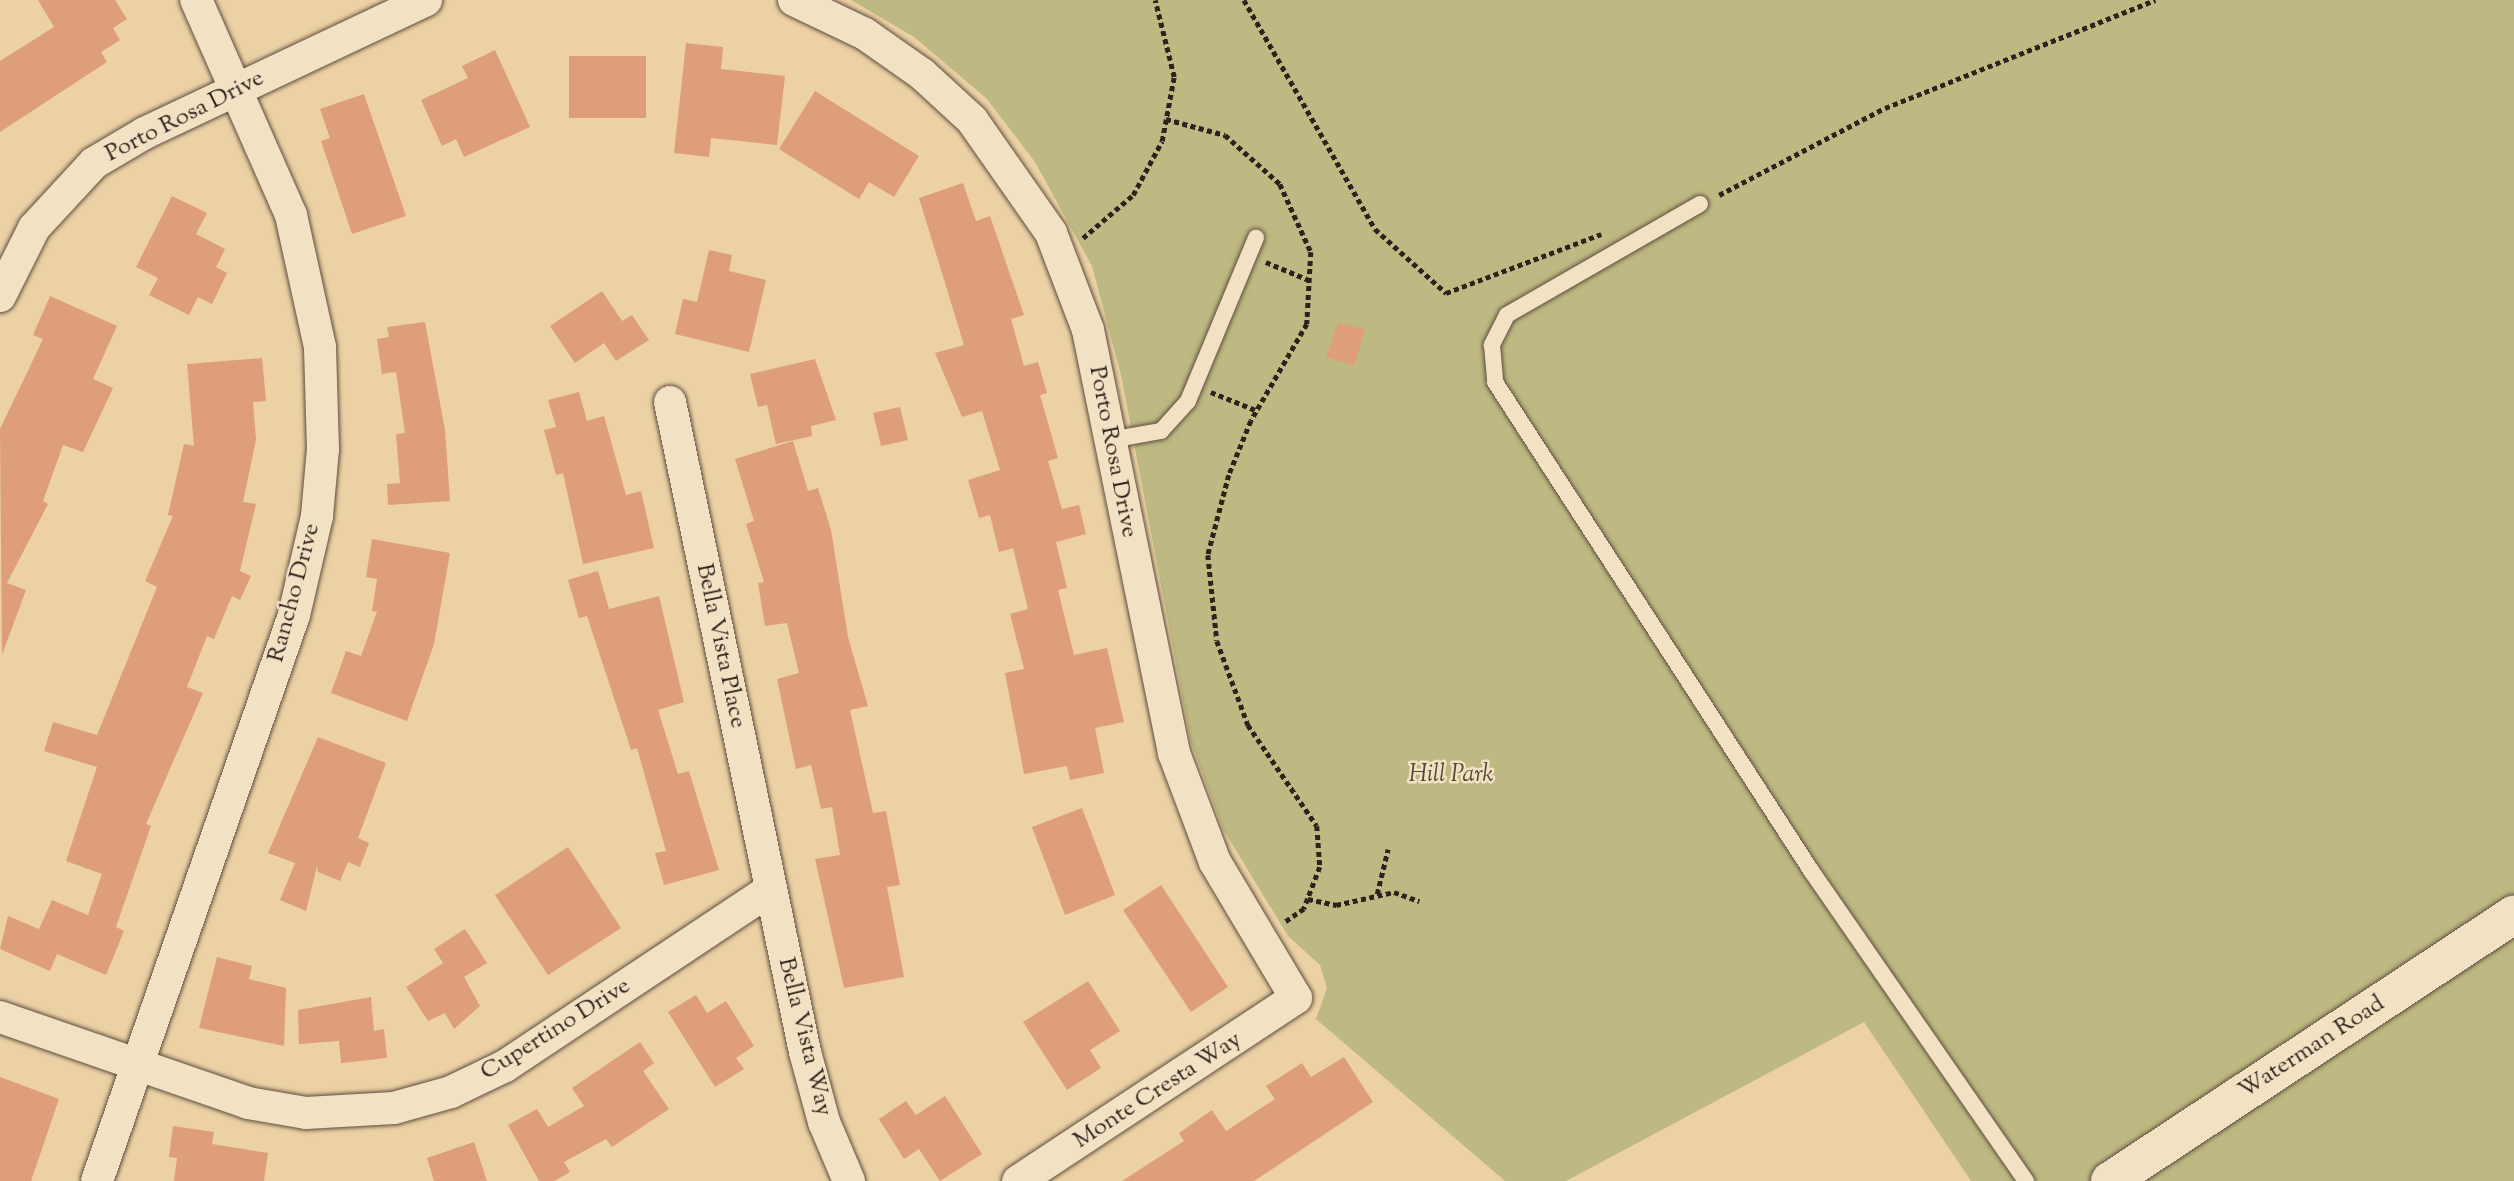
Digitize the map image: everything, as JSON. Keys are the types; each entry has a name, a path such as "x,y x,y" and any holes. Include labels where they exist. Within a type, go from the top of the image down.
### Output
{"main road":[{"name":"Waterman Road","path":"2110,1181 2514,915"}],"street":[{"name":"Rancho Drive","path":"97,1181 135,1065 294,615 317,516 323,381 309,280 291,215 239,88 196,0"},
{"name":"Porto Rosa Drive","path":"0,296 34,228 94,163 239,88 426,0"},
{"name":"Porto Rosa Drive","path":"794,0 865,34 972,121 1016,174 1057,247 1088,330 1174,753 1215,862 1259,940 1296,998"},
{"name":"Bella Vista Place","path":"670,402 770,890"},
{"name":"Cupertino Drive","path":"0,1017 135,1065 287,1110 366,1112 424,1101 505,1066 770,890"},
{"name":"Bella Vista Way","path":"770,890 808,1064 849,1181"},
{"name":"Monte Cresta Way","path":"1018,1181 1296,998"}],"lane":[{"path":"1700,204 1507,315 1492,345 1495,382 1812,872 2026,1181"},
{"path":"1110,440 1161,431 1194,385 1256,239"}],"path":[{"path":"1057,247 1095,233 1133,195 1162,141 1174,77 1155,0"},
{"path":"1244,0 1375,229 1446,293 1609,231"},
{"path":"1700,204 1885,108 2155,0"},
{"path":"1166,119 1225,135 1280,184 1311,252 1307,324 1258,411 1229,475 1208,555 1217,641 1248,725 1318,826 1320,867 1304,909 1259,940"},
{"path":"1249,255 1309,280"},
{"path":"1194,385 1258,411"},
{"path":"1377,894 1388,849"},
{"path":"1308,899 1336,905 1377,894 1419,901"}],"green space":[{"name":"Hill Park","path":"851,0 2514,0 2514,1181 1971,1181 1864,1022 1566,1181 1505,1181 1316,1019 1327,988 1320,965 1288,936 1223,829 1191,742 1121,375 1092,266 1035,162 986,98 914,37"}],"building":[{"path":"38,0 115,0 127,19 113,28 120,40 101,52 107,62 0,132 0,61 54,27"},
{"path":"686,43 723,47 721,69 785,76 777,145 711,138 709,157 674,153"},
{"path":"495,50 530,127 464,157 456,139 442,146 421,100 468,78 462,66"},
{"path":"569,56 646,56 646,118 569,118"},
{"path":"815,91 919,156 894,197 869,182 859,199 779,149"},
{"path":"364,94 406,216 352,234 321,141 330,138 320,109"},
{"path":"963,183 976,221 990,216 1024,315 1011,319 1024,366 1038,362 1047,393 1040,395 1058,458 1048,461 1062,509 1079,505 1086,534 1056,542 1067,588 1058,590 1074,655 1107,648 1124,722 1095,728 1104,773 1070,780 1067,766 1024,774 1005,673 1024,669 1010,614 1028,609 1013,548 999,552 990,515 979,518 968,480 1000,470 982,411 962,417 935,353 964,345 919,198"},
{"path":"172,196 207,213 196,234 225,249 216,267 227,273 212,304 198,297 189,315 149,295 158,278 136,267"},
{"path":"709,250 732,255 729,271 766,280 749,352 675,334 683,299 697,302"},
{"path":"602,291 622,321 632,315 649,340 616,361 604,343 575,363 550,326"},
{"path":"50,296 117,326 93,379 113,388 83,452 63,445 43,501 48,504 7,583 26,590 2,655 0,429 43,339 33,335"},
{"path":"425,322 445,430 450,501 388,505 387,484 400,483 396,434 405,433 396,372 382,374 377,339 389,337 387,327"},
{"path":"1338,322 1365,330 1354,366 1326,357"},
{"path":"262,358 266,401 253,402 256,440 243,502 256,504 240,571 251,576 240,600 232,596 214,639 207,636 187,687 203,693 146,824 151,826 116,927 124,931 106,975 57,954 50,971 0,949 8,916 39,929 52,900 88,915 102,874 66,861 97,767 44,751 53,722 97,735 157,587 145,581 173,516 168,515 184,444 194,446 187,364"},
{"path":"815,359 836,420 811,426 812,436 776,444 767,405 758,407 750,374"},
{"path":"579,392 587,421 604,416 626,495 641,491 654,548 583,564 563,473 556,475 544,430 556,427 548,400"},
{"path":"900,407 908,440 881,446 873,413"},
{"path":"793,441 808,491 818,488 831,530 848,637 868,706 850,710 873,813 886,811 900,885 887,887 904,977 844,988 815,859 840,855 832,807 821,809 811,765 796,769 777,679 799,673 787,623 765,626 758,583 764,582 746,524 754,521 735,459"},
{"path":"372,539 450,553 434,644 407,721 331,693 346,651 361,656 377,612 372,611 377,579 366,577"},
{"path":"598,571 609,609 659,596 684,702 658,710 678,774 689,771 719,870 664,885 655,853 666,851 637,748 631,750 587,616 579,618 568,580"},
{"path":"318,737 386,763 358,838 369,843 360,867 348,862 340,881 318,872 317,866 306,911 280,900 295,863 268,853"},
{"path":"1082,808 1115,895 1065,915 1032,827"},
{"path":"568,847 621,928 548,975 495,895"},
{"path":"1161,885 1228,987 1191,1012 1123,910"},
{"path":"465,929 487,963 464,977 480,1006 454,1029 445,1013 428,1021 406,987 443,963 434,949"},
{"path":"217,957 252,966 249,979 286,988 284,1046 199,1028"},
{"path":"1088,981 1120,1031 1090,1050 1101,1068 1067,1090 1023,1022"},
{"path":"696,995 707,1013 726,1001 754,1046 736,1058 744,1069 715,1087 668,1012"},
{"path":"371,997 374,1031 384,1029 387,1058 341,1063 339,1041 299,1044 298,1010"},
{"path":"640,1042 654,1063 643,1071 669,1109 612,1147 606,1139 564,1162 570,1172 554,1181 539,1181 508,1125 537,1109 548,1127 584,1106 572,1088"},
{"path":"1344,1057 1373,1102 1254,1181 1122,1181 1184,1141 1179,1133 1212,1110 1226,1131 1275,1099 1266,1086 1302,1063 1311,1077"},
{"path":"0,1077 59,1099 31,1181 0,1181"},
{"path":"945,1096 982,1154 940,1181 919,1149 904,1159 879,1119 906,1101 916,1115"},
{"path":"173,1126 214,1132 212,1144 268,1153 264,1181 174,1181 177,1158 169,1157"},
{"path":"474,1142 487,1181 434,1181 427,1158"}]}
